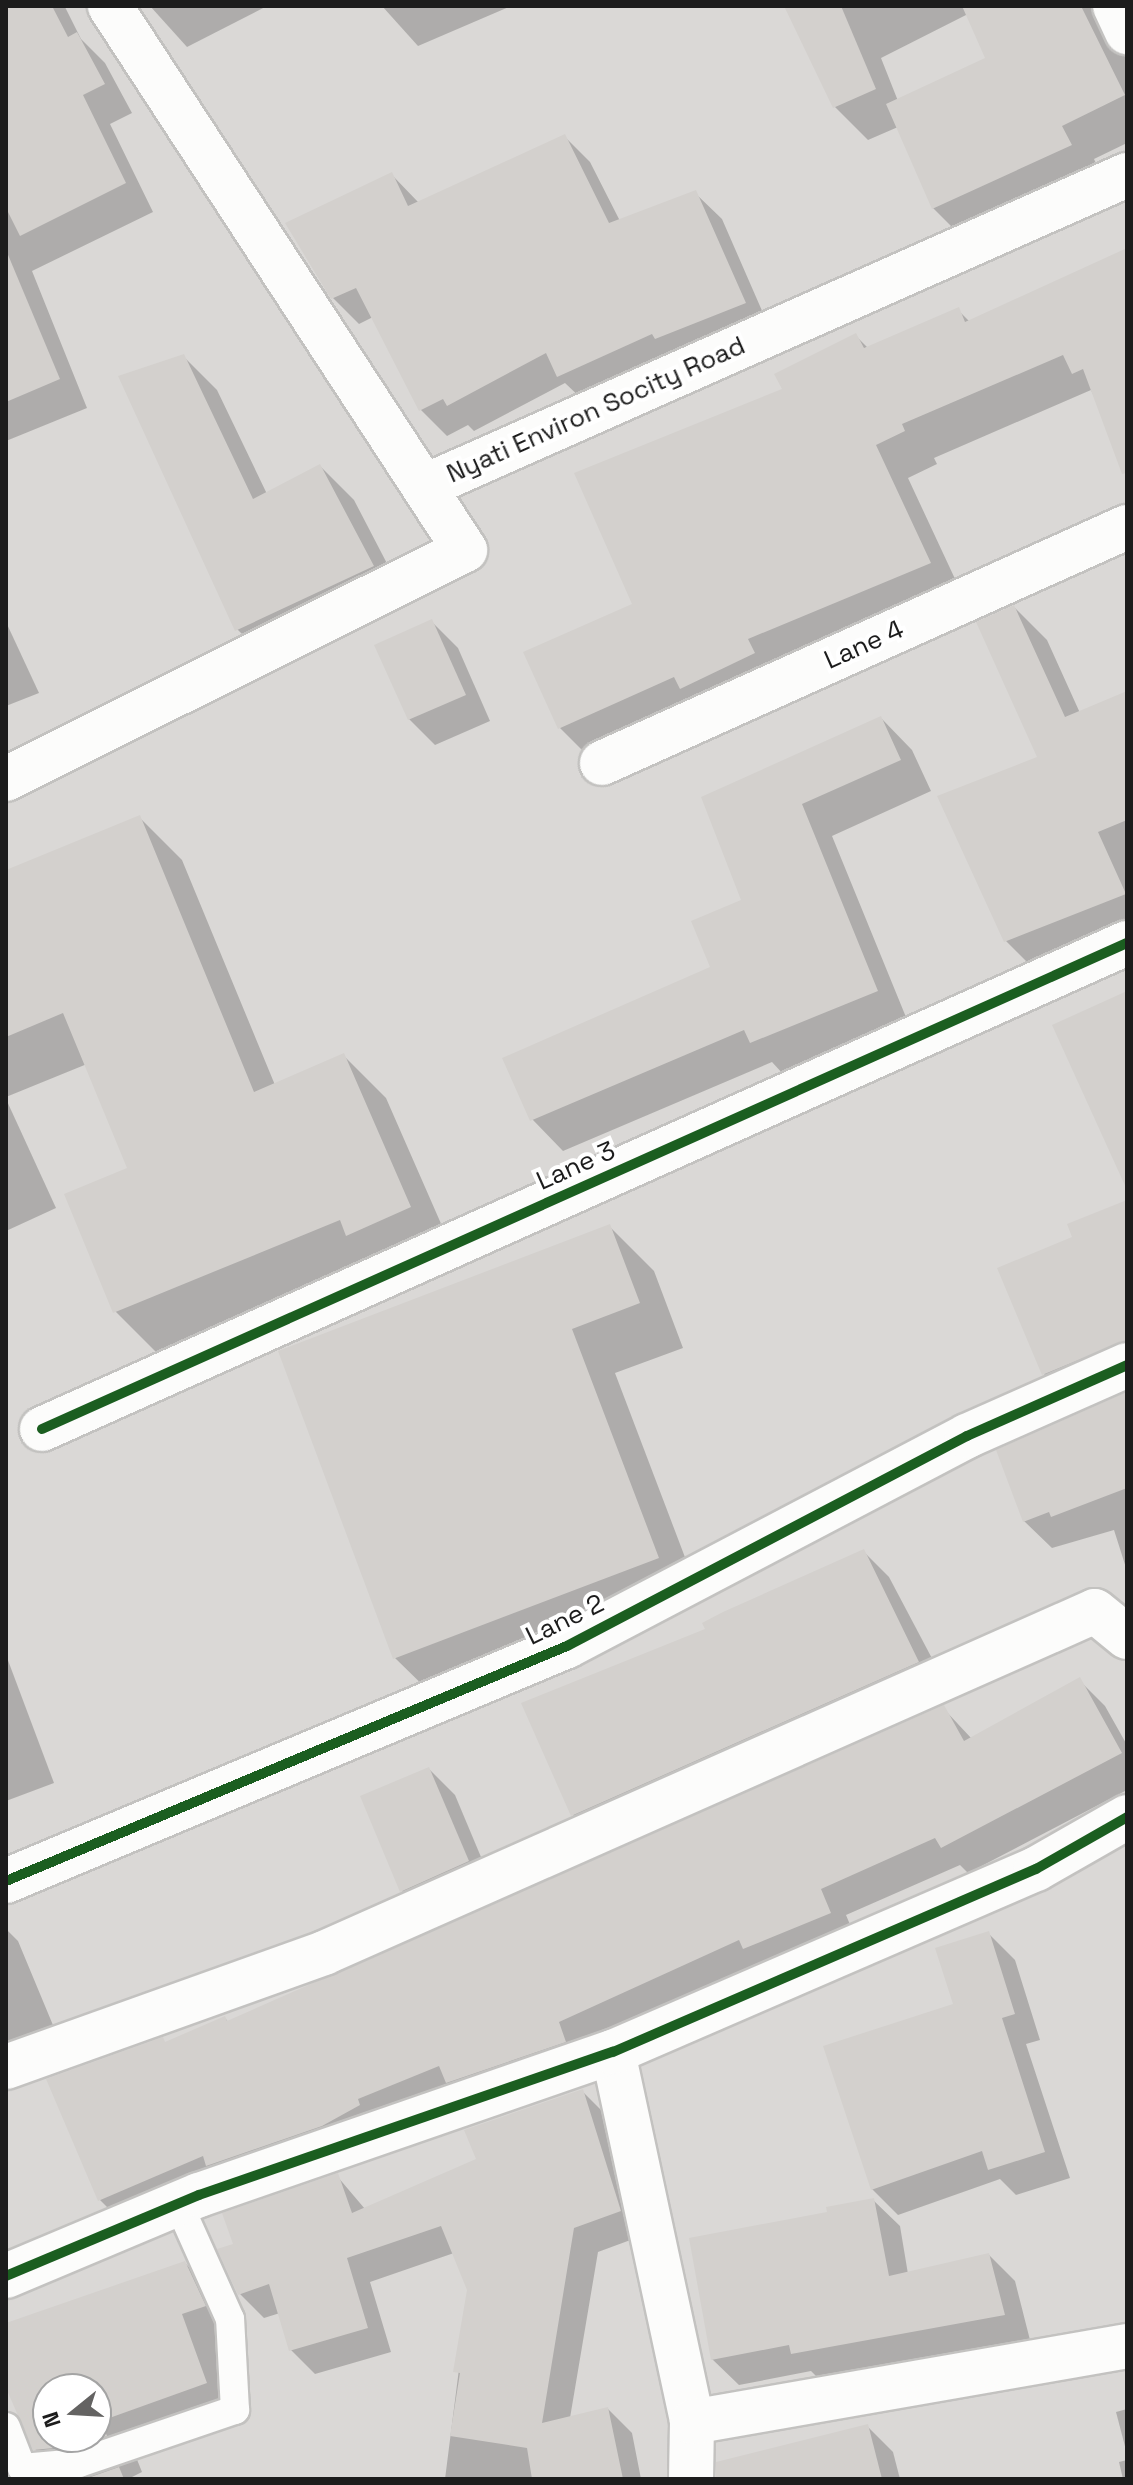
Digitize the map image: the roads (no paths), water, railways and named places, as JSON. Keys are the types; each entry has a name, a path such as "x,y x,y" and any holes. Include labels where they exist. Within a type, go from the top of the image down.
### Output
{"street":[{"path":"110,6 428,485"},
{"path":"1115,6 1127,32"},
{"name":"Nyati Environ Socity Road","path":"6,779 465,550 428,485 1127,175"},
{"name":"Lane 4","path":"602,763 1127,527"},
{"name":"Lane 3","path":"42,1429 1127,943"},
{"name":"Lane 2","path":"6,1881 567,1646 967,1436 1127,1365"},
{"path":"6,2067 324,1953 1095,1611 1127,1637"},
{"path":"6,2276 178,2203 613,2052 1036,1869 1127,1817"},
{"path":"613,2052 692,2422 691,2479"},
{"path":"692,2422 1127,2346"}],"lane":[{"path":"6,2427 22,2468 79,2463 235,2410 230,2319 178,2203"}]}
